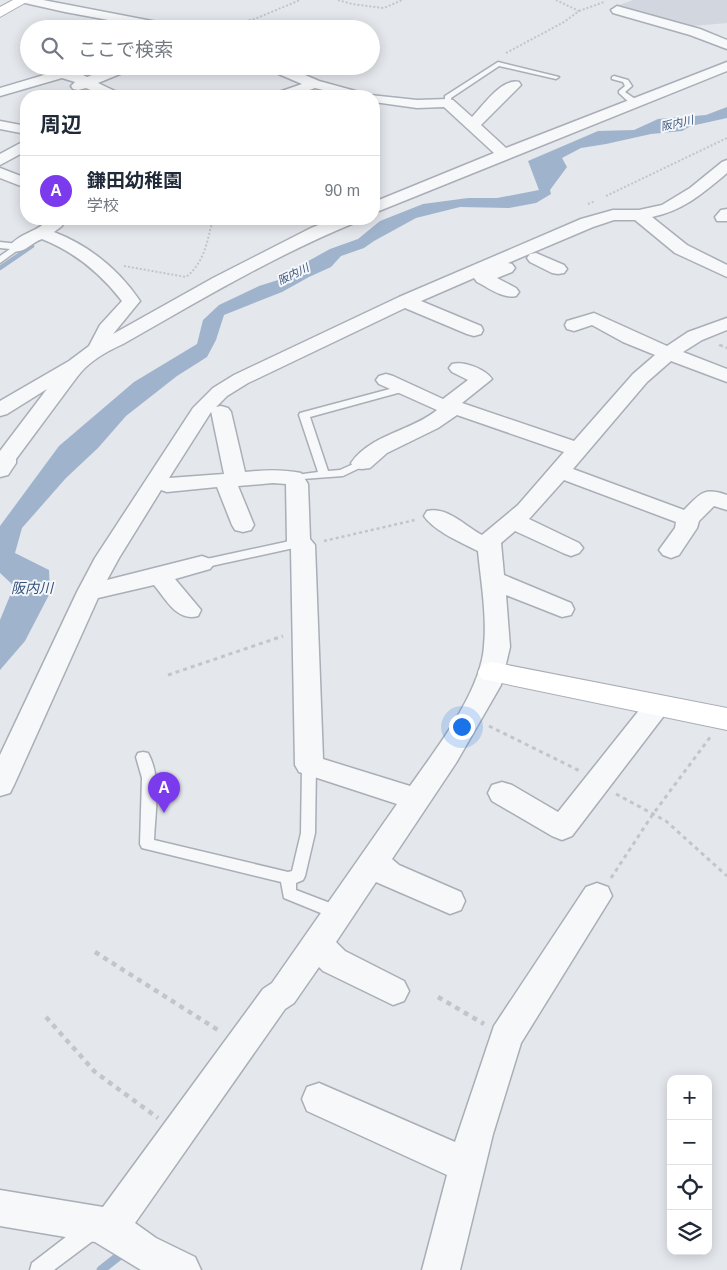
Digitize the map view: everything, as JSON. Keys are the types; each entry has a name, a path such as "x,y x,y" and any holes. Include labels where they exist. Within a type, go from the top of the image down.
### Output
{"street":[{"path":"0,5 9,0"},
{"path":"0,13 23,0"},
{"path":"29,0 57,8 140,20"},
{"path":"617,10 695,32 727,45"},
{"path":"380,206 504,154 727,66"},
{"path":"0,92 58,75"},
{"path":"72,75 100,90"},
{"path":"69,90 107,75"},
{"path":"293,75 314,84 339,90"},
{"path":"298,90 314,84"},
{"path":"473,125 504,92 514,85"},
{"path":"380,99 417,104 448,103 504,154"},
{"path":"0,125 20,129"},
{"path":"0,160 20,148"},
{"path":"510,292 483,278 523,259 587,223 613,215 639,214 667,208 685,198 727,165"},
{"path":"0,173 20,180"},
{"path":"639,214 681,249 722,264"},
{"path":"18,247 33,236 42,234 52,225"},
{"path":"0,410 76,365 98,348 116,340 219,282 334,225"},
{"path":"42,234 84,253 99,264 131,301 126,310 99,338 98,348"},
{"path":"0,784 89,592 156,481 204,408 220,392 241,380 361,328 405,300 523,259 558,250"},
{"path":"523,259 558,269"},
{"path":"405,300 474,330"},
{"path":"574,325 594,319 630,338 727,376"},
{"path":"120,1235 178,1132 274,999 283,993 470,717 488,685 498,647 489,548 490,540 526,510 640,378 669,353 695,336 727,324"},
{"path":"0,470 5,463 5,459 76,365"},
{"path":"452,408 451,402 482,380 458,368"},
{"path":"393,384 452,408 464,410 579,450"},
{"path":"21,396 36,399 45,406"},
{"path":"362,463 367,455 409,436 446,415 452,408"},
{"path":"221,412 230,479 243,525"},
{"path":"560,471 688,519"},
{"path":"156,481 167,485 273,476 293,478 297,484 299,543 303,545 309,765 415,799"},
{"path":"671,550 686,528 688,519 710,497 727,503"},
{"path":"435,516 464,535 489,548"},
{"path":"513,521 571,548"},
{"path":"89,592 202,564"},
{"path":"159,576 190,610"},
{"path":"493,580 562,609"},
{"path":"492,672 657,706 726,718"},
{"path":"502,793 562,828 657,706"},
{"path":"374,860 388,874 450,901"},
{"path":"441,1270 475,1134 506,1037 597,896"},
{"path":"317,943 334,961 392,992"},
{"path":"319,1099 468,1166"},
{"path":"0,1208 120,1235 182,1270"}],"lane":[{"path":"448,103 447,97 498,64 556,77"},
{"path":"614,78 626,81 629,86 621,92 635,103"},
{"path":"450,83 462,86"},
{"path":"0,245 18,247"},
{"path":"0,260 18,247"},
{"path":"324,476 304,415 393,384"},
{"path":"293,478 343,473 362,463"},
{"path":"202,564 299,543"},
{"path":"142,757 149,778 147,844 288,878 298,876 308,833 309,765"},
{"path":"288,878 289,894 338,913"},
{"path":"40,1270 120,1235"}],"path":[{"path":"250,20 300,0"},
{"path":"338,0 352,4 384,8 402,0"},
{"path":"556,0 579,11"},
{"path":"498,64 506,52 548,31 579,11 608,0"},
{"path":"606,196 727,138"},
{"path":"99,264 106,263 186,277 194,272 207,250 212,225"},
{"path":"299,543 335,539 435,516"},
{"path":"168,675 297,631 306,631"},
{"path":"597,896 608,884 653,814 726,718"},
{"path":"95,952 241,1044"},
{"path":"438,997 506,1037"},
{"path":"46,1017 95,1072 178,1132"}],"shaded area":[{"path":"633,0 727,0 727,23 681,27 614,7"}],"water":[{"name":"阪内川","path":"727,107 727,118 691,126 682,131 651,134 581,148 562,158 567,167 550,190 551,194 536,203 509,208 460,207 416,218 364,248 341,256 331,267 282,292 224,315 216,340 207,357 177,376 126,416 98,448 66,478 22,528 15,553 49,570 50,593 25,641 0,670 0,620 14,586 0,573 0,526 59,446 134,382 197,344 203,320 219,305 259,286 278,280 330,249 358,239 375,225 380,225 380,221 423,204 468,198 497,198 539,190 528,161 598,131 634,130 658,119 706,115"}],"waterway":[{"path":"0,268 32,246"},
{"path":"101,1270 124,1252"}],"place":[{"name":"鎌田幼稚園","path":"164,813"}]}
